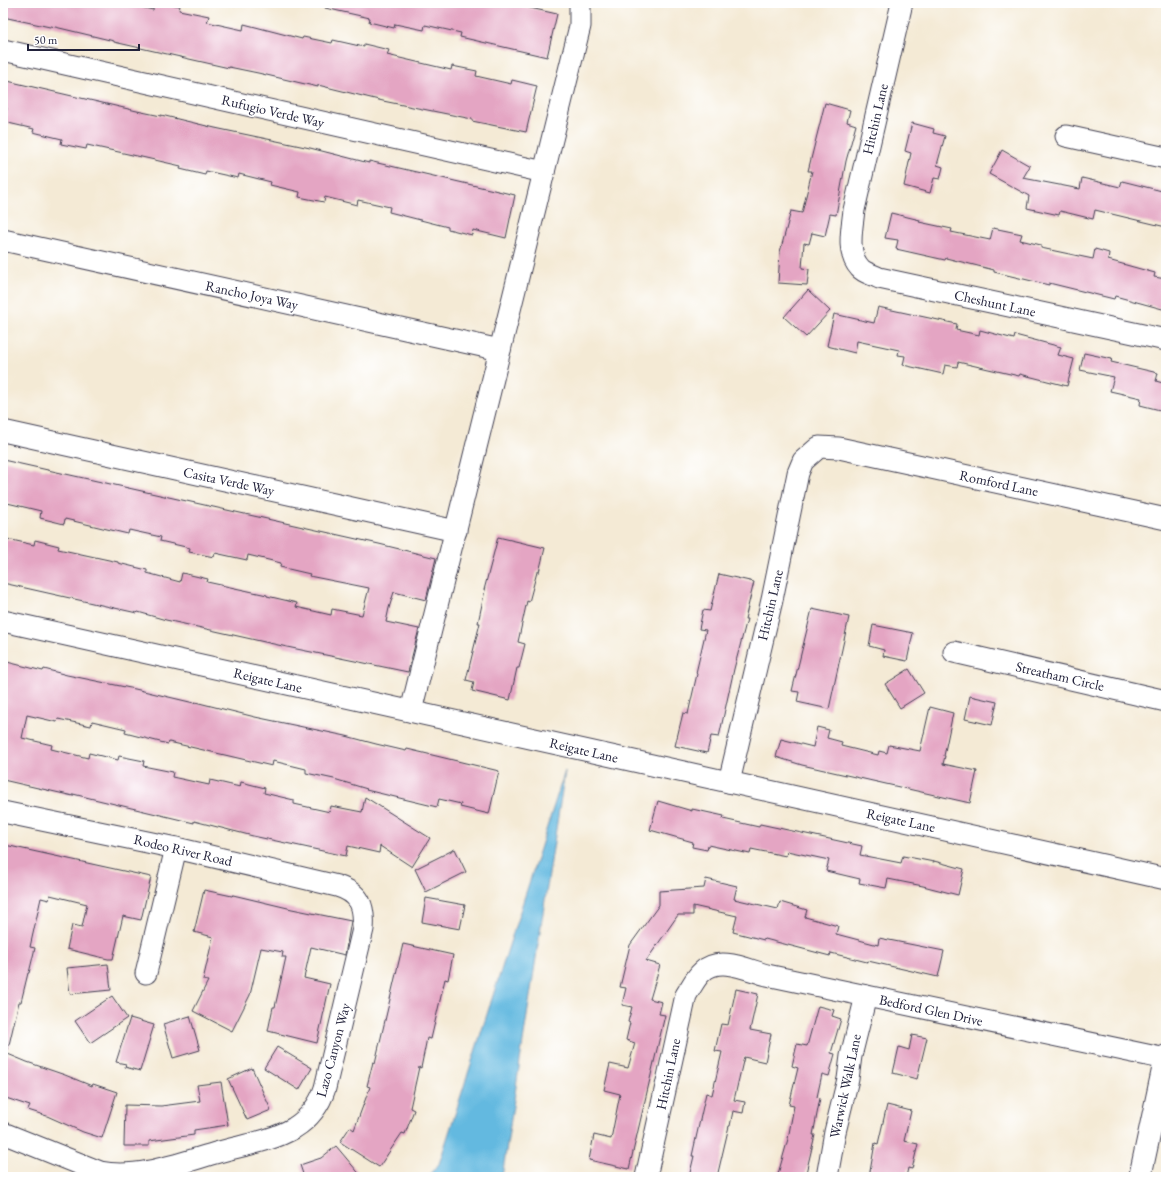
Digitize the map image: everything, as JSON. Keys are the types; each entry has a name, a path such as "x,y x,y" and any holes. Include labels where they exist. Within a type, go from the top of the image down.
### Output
{"main road":[{"path":"1140,1177 1166,1058"}],"street":[{"path":"411,711 580,26 580,3"},
{"name":"Hitchin Lane","path":"851,236 856,203 902,3"},
{"name":"Rufugio Verde Way","path":"3,50 544,172"},
{"path":"1066,136 1166,158"},
{"name":"Cheshunt Lane","path":"851,236 852,255 860,269 879,278 1166,340"},
{"name":"Rancho Joya Way","path":"3,240 500,350"},
{"name":"Casita Verde Way","path":"3,431 456,531"},
{"name":"Hitchin Lane","path":"729,782 772,600 798,473 803,461 819,447 832,447"},
{"name":"Romford Lane","path":"832,447 1166,519"},
{"name":"Reigate Lane","path":"3,621 1166,879"},
{"name":"Streatham Circle","path":"954,652 1166,701"},
{"name":"Rodeo River Road","path":"3,812 176,848 347,888 359,900"},
{"path":"146,973 176,848"},
{"name":"Lazo Canyon Way","path":"3,1133 100,1172 124,1174 149,1171 263,1140 295,1127 314,1111 325,1088 363,929 363,909 359,900"},
{"name":"Bedford Glen Drive","path":"700,974 717,964 731,965 767,975 1166,1058"},
{"name":"Hitchin Lane","path":"646,1177 686,995 700,974"},
{"name":"Warwick Walk Lane","path":"826,1177 848,1079 851,1056 866,996"}],"water":[{"path":"565,771 502,1177 427,1177 439,1164"}],"building":[{"path":"3,3 123,3 153,10 154,3 165,3 180,6 179,10 209,16 207,22 243,30 244,24 302,39 303,37 332,43 333,40 364,47 364,44 389,50 387,55 451,70 452,66 477,71 476,76 511,84 512,80 537,86 526,132 472,121 472,119 383,101 318,85 318,87 229,68 51,26 3,17"},
{"path":"325,3 508,3 557,14 547,57 460,37 461,33 425,25 424,30 395,24 394,28 369,22 370,18 325,8"},
{"path":"3,80 515,195 506,238 473,230 472,235 448,229 448,227 389,212 390,207 358,200 357,205 325,197 324,202 299,197 300,192 270,185 271,182 239,174 238,178 206,171 205,175 180,169 181,166 87,145 86,149 61,144 62,139 33,132 34,129 4,122 7,108 3,107"},
{"path":"825,103 850,110 847,122 856,125 846,161 836,215 830,214 825,236 812,233 809,244 804,243 802,268 809,269 807,285 778,283 780,252 791,211 802,213 812,171 808,171"},
{"path":"912,123 934,129 933,133 945,136 937,165 943,167 940,179 934,178 930,193 904,186 911,153 905,151"},
{"path":"1002,150 1030,166 1023,178 1080,189 1082,178 1120,187 1122,181 1166,192 1166,227 1095,210 1093,219 1060,211 1059,215 1027,208 1029,196 989,174"},
{"path":"891,213 920,220 919,222 952,229 951,232 990,240 993,228 1022,234 1020,240 1041,245 1041,248 1093,259 1095,249 1109,253 1108,260 1155,273 1154,277 1166,279 1166,310 1115,296 1114,299 1049,283 1049,285 994,272 994,270 946,258 945,260 896,249 898,240 885,238"},
{"path":"808,290 830,311 806,337 784,317"},
{"path":"878,307 957,324 956,330 979,335 980,330 1014,339 1015,335 1061,347 1058,355 1074,359 1067,386 1020,374 1019,376 958,362 957,367 945,365 943,374 903,365 905,356 898,355 899,350 857,341 855,353 827,346 834,314 874,323"},
{"path":"1084,353 1112,359 1111,362 1158,373 1156,381 1166,384 1166,403 1164,411 1140,405 1141,398 1110,391 1114,377 1080,370"},
{"path":"3,460 436,558 426,600 394,592 389,608 386,622 419,629 408,672 287,647 166,620 138,612 3,583 3,538 34,545 35,540 59,546 58,549 147,570 147,573 180,582 182,573 208,579 207,582 267,595 297,603 296,607 331,615 332,609 362,615 369,588 309,576 310,574 280,567 281,563 248,555 247,560 215,553 214,557 189,552 190,548 160,541 161,537 129,530 128,534 65,519 64,524 40,518 41,511 3,502"},
{"path":"498,537 545,548 529,602 527,601 518,642 525,644 519,668 517,668 510,700 472,691 474,682 466,680 480,623 478,623 484,590"},
{"path":"719,574 754,582 745,619 747,619 719,737 711,736 707,753 675,746 683,713 688,714 697,674 706,630 699,629 703,610 710,611"},
{"path":"812,609 849,617 829,709 797,702 799,692 792,691"},
{"path":"873,625 913,633 907,661 883,656 884,650 869,646"},
{"path":"3,661 43,671 44,669 195,702 406,751 407,749 499,771 489,814 460,807 461,804 439,799 437,807 366,790 367,789 334,779 306,773 306,769 273,761 272,766 169,742 168,744 125,733 126,729 92,721 91,726 58,719 57,722 27,715 22,738 52,745 51,749 88,758 89,753 118,760 119,756 144,761 143,766 173,772 172,777 209,785 210,780 240,787 241,782 265,788 264,793 294,800 294,804 330,812 331,806 362,812 365,797 430,838 412,867 380,846 379,853 348,846 346,856 253,836 194,821 194,823 73,794 73,796 3,780"},
{"path":"909,669 924,693 900,708 885,684"},
{"path":"970,696 997,702 992,725 965,719"},
{"path":"930,707 953,713 943,764 977,771 970,803 802,765 776,757 781,739 813,747 817,727 829,730 827,738 842,742 841,746 878,755 879,751 887,753 889,745 920,751"},
{"path":"658,801 692,811 692,809 724,816 723,819 759,827 760,824 862,846 860,855 901,863 903,856 934,861 964,869 958,895 888,879 886,888 859,883 860,879 826,871 829,860 787,851 786,856 751,849 750,854 708,845 707,850 692,847 693,842 650,830"},
{"path":"5,845 151,877 141,920 123,916 113,959 67,949 72,925 82,927 87,904 50,895 49,900 41,898 30,947 35,948 21,1002 19,1002 8,1049 3,1048 3,852"},
{"path":"455,849 466,872 426,892 415,869"},
{"path":"706,879 737,886 734,899 778,909 780,902 807,910 805,917 838,926 836,934 878,945 879,938 944,951 938,977 831,953 830,956 733,932 737,916 693,906 693,915 678,915 646,961 660,965 650,999 662,1002 659,1014 665,1015 629,1169 589,1160 594,1135 611,1139 620,1094 604,1090 610,1064 628,1068 635,1043 626,1040 630,1023 628,1022 632,1007 622,1005 626,988 620,987 630,945 659,905 659,891 704,888"},
{"path":"204,890 351,921 345,955 311,947 304,978 330,984 317,1043 268,1031 286,957 282,957 283,952 261,948 250,995 232,1031 193,1011 208,981 203,980 213,937 194,932"},
{"path":"426,898 465,905 460,929 422,922"},
{"path":"403,944 453,955 448,980 445,979 431,1039 427,1038 421,1068 419,1067 410,1108 414,1110 405,1134 402,1133 379,1167 340,1142 350,1127 354,1130 370,1087 367,1086 373,1062 375,1063"},
{"path":"108,964 111,990 70,994 67,968"},
{"path":"736,989 758,994 750,1030 771,1034 765,1062 744,1057 734,1100 745,1102 743,1113 733,1111 717,1177 689,1177 694,1156 692,1156 706,1093 712,1095 722,1052 715,1051 721,1024 728,1025"},
{"path":"112,996 127,1018 90,1043 75,1021"},
{"path":"818,1006 834,1010 832,1016 841,1019 831,1053 835,1054 829,1076 822,1074 817,1097 820,1098 813,1135 815,1135 805,1177 787,1177 778,1174 788,1139 794,1106 789,1105 798,1068 792,1066 797,1044 807,1046"},
{"path":"190,1016 200,1050 173,1058 163,1024"},
{"path":"130,1018 154,1025 140,1071 125,1067 126,1064 116,1062"},
{"path":"912,1035 927,1038 917,1079 893,1073 899,1047 909,1050"},
{"path":"277,1047 312,1068 299,1090 264,1068"},
{"path":"3,1052 92,1086 93,1084 117,1092 102,1138 28,1110 30,1106 3,1097"},
{"path":"252,1068 271,1110 247,1120 228,1079"},
{"path":"221,1082 228,1125 194,1130 194,1135 149,1141 149,1146 124,1146 125,1105 161,1106 200,1101 197,1085"},
{"path":"887,1105 911,1111 904,1141 918,1144 912,1169 908,1168 906,1177 869,1177 875,1143 878,1144"},
{"path":"336,1146 362,1177 304,1177 300,1165 321,1158"}]}
